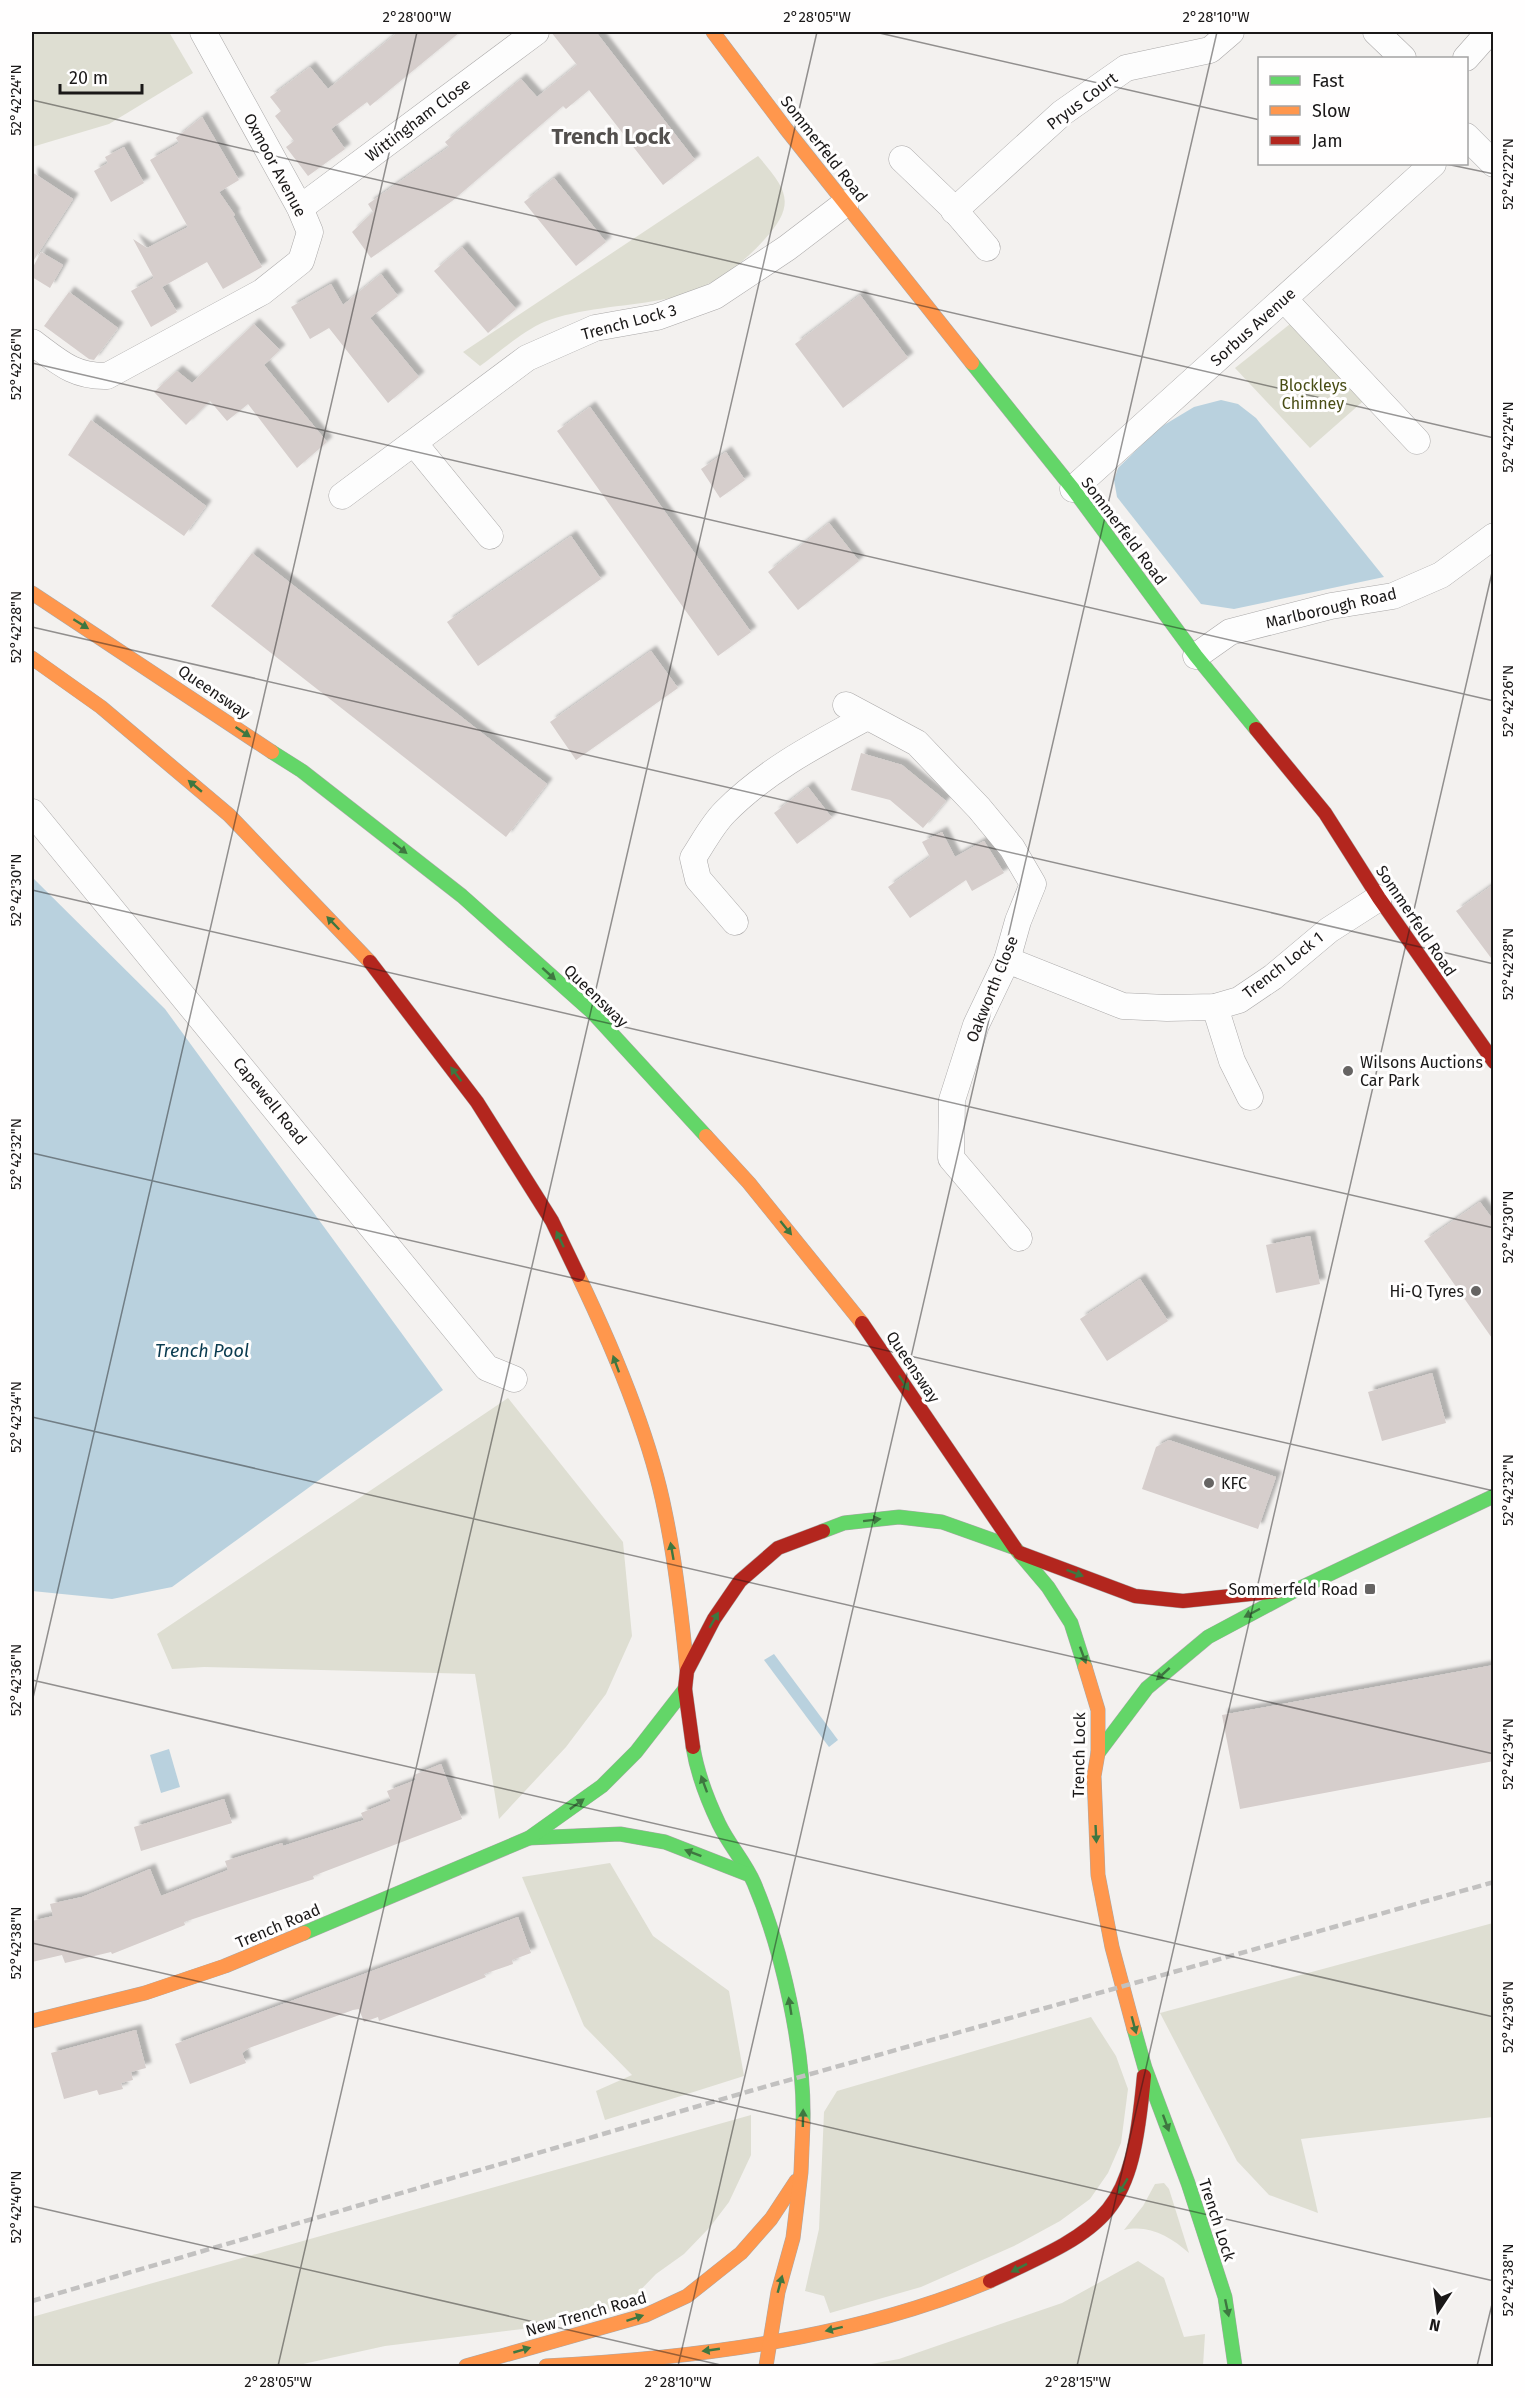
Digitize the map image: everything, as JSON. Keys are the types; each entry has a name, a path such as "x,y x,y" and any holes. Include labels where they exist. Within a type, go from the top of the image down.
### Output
{"main road":[{"name":"Sommerfeld Road","path":"724,35 846,204 1073,489 1196,656 1325,813 1379,898 1494,1062"},
{"name":"Queensway","path":"32,592 302,771 462,896 592,1012 749,1183 859,1319 1018,1550"},
{"path":"32,658 101,707 229,814 372,964 477,1102 552,1221 606,1334 649,1454 665,1510 679,1591 687,1671 684,1689 694,1751 702,1780 719,1824 750,1877 768,1920 787,1992 798,2053 803,2109 801,2172 793,2238 778,2292 766,2367"},
{"path":"1098,1753 1147,1688 1208,1637 1296,1590 1494,1496"},
{"path":"687,1671 714,1618 740,1581 778,1548 844,1523 899,1517 942,1522 1135,1596 1183,1601 1296,1590"},
{"name":"Trench Lock","path":"1018,1550 1048,1587 1071,1623 1098,1710 1098,1753 1094,1776 1098,1875 1112,1947 1145,2068 1188,2183 1225,2297 1235,2367"},
{"path":"529,1838 602,1786 636,1752 684,1689"},
{"path":"529,1838 620,1834 665,1842 750,1877"},
{"name":"Trench Road","path":"32,2021 145,1993 225,1966 529,1838"},
{"path":"546,2367 611,2365 769,2342 826,2331 938,2300 1013,2271 1071,2241 1107,2214 1129,2178 1136,2148 1145,2068"},
{"name":"New Trench Road","path":"466,2367 633,2320 667,2307 725,2268 761,2232 783,2204 801,2172"}],"street":[{"name":"Oxmoor Avenue","path":"32,342 70,370 87,376 107,376 262,292 301,261 310,232 300,208 203,32"},
{"name":"Wittingham Close","path":"300,208 536,32"},
{"name":"Pryus Court","path":"954,211 1062,113 1126,68 1210,50 1231,32"},
{"path":"1376,32 1402,57"},
{"path":"1467,57 1489,32"},
{"path":"1468,137 1494,164"},
{"path":"902,159 987,248"},
{"name":"Sorbus Avenue","path":"1073,489 1431,165"},
{"name":"Trench Lock 3","path":"342,496 527,358 595,328 657,317 715,296 787,248 846,204"},
{"path":"1284,299 1417,441"},
{"path":"414,443 490,536"},
{"name":"Marlborough Road","path":"1196,656 1230,632 1331,606 1393,596 1441,575 1494,536"},
{"name":"Oakworth Close","path":"735,921 698,879 693,858 724,813 770,774 811,747 856,711 917,743 979,808 1012,848 1033,884 1018,921 1007,960 976,1025 952,1100 951,1158 1019,1238"},
{"name":"Capewell Road","path":"32,812 487,1368 514,1380"},
{"name":"Trench Lock 1","path":"1007,960 1123,1006 1215,1007 1239,1000 1273,977 1329,930 1379,898"},
{"path":"1215,1007 1232,1061 1250,1097"}],"green space":[{"path":"32,32 169,32 193,73 109,124 32,147"},
{"path":"758,156 781,187 784,206 775,227 730,271 704,286 675,297 587,311 544,322 519,336 480,366 463,352"},
{"name":"Blockleys Chimney","path":"1295,320 1369,396 1310,448 1235,368"},
{"path":"508,1398 623,1542 632,1636 606,1694 566,1747 499,1819 475,1674 204,1667 172,1669 157,1634"},
{"path":"610,1863 653,1936 729,1991 744,2076 605,2120 596,2091 632,2075 584,2026 522,1877"},
{"path":"1493,1923 1493,2117 1301,2139 1318,2213 1269,2195 1237,2161 1160,2013"},
{"path":"1091,2017 1116,2056 1128,2089 1121,2143 1108,2173 1090,2199 1060,2221 1014,2246 921,2287 830,2313 824,2296 805,2291 819,2229 824,2112 837,2091"},
{"path":"751,2115 751,2155 729,2202 710,2227 684,2254 656,2274 625,2306 530,2328 385,2346 294,2366 32,2366 32,2317"},
{"path":"1164,2183 1169,2189 1189,2253 1167,2237 1151,2230 1124,2230 1143,2206 1155,2184"},
{"path":"1138,2261 1164,2278 1184,2337 1205,2334 1203,2366 860,2366 899,2359 1062,2303"}],"water":[{"path":"1221,400 1238,404 1256,418 1384,577 1234,609 1201,604 1117,497 1114,480 1118,468 1159,428 1194,407"},
{"name":"Trench Pool","path":"32,877 165,1009 443,1390 172,1587 112,1599 32,1591"},
{"path":"774,1654 838,1740 829,1747 764,1660"},
{"path":"169,1749 180,1787 161,1793 150,1755"}],"building":[{"path":"398,32 460,32 370,106 367,102 331,129 345,149 308,176 286,147 294,141 275,116 281,111 270,97 310,67 328,89"},
{"path":"551,32 596,32 695,160 663,185 589,90 566,109 563,106 452,201 371,258 352,232 373,212 368,204 449,147 445,142 521,79 537,97 577,65"},
{"path":"202,117 239,180 219,192 235,215 233,216 262,267 223,289 207,262 162,287 177,312 151,327 131,291 154,278 133,239 147,248 188,227 150,160 179,143 176,138"},
{"path":"124,147 144,183 111,202 94,171 108,163 105,157"},
{"path":"32,172 73,199 32,263"},
{"path":"554,178 606,242 576,266 524,202"},
{"path":"462,247 516,309 488,333 434,271"},
{"path":"41,252 63,265 50,288 32,277 32,269"},
{"path":"381,274 398,296 370,318 419,377 388,403 329,328 310,339 291,307 331,284 343,305"},
{"path":"69,292 118,328 94,360 89,359 44,326"},
{"path":"860,295 908,358 843,408 795,344"},
{"path":"254,324 280,350 264,365 327,442 297,468 248,404 227,421 210,401 186,425 154,392 177,371 192,383"},
{"path":"590,407 751,632 718,656 557,431"},
{"path":"91,420 206,506 184,536 68,455"},
{"path":"726,452 745,480 720,498 701,469"},
{"path":"829,523 859,561 798,610 768,572"},
{"path":"571,536 601,579 478,666 447,622"},
{"path":"252,553 547,784 506,837 211,606"},
{"path":"651,651 678,688 576,760 550,722"},
{"path":"861,753 902,765 946,801 923,828 890,800 851,790"},
{"path":"808,787 832,818 797,844 774,813"},
{"path":"942,832 955,857 984,841 1004,873 972,891 966,880 910,918 888,887 930,857 922,842"},
{"path":"1494,884 1494,962 1456,911"},
{"name":"Hi-Q Tyres","path":"1480,1202 1494,1221 1494,1341 1424,1241"},
{"path":"1310,1236 1320,1284 1276,1293 1266,1245"},
{"path":"1140,1279 1168,1321 1107,1361 1080,1319"},
{"path":"1432,1373 1446,1423 1382,1441 1368,1392"},
{"name":"KFC","path":"1169,1440 1276,1477 1258,1529 1142,1489 1156,1447"},
{"path":"1494,1665 1494,1761 1240,1809 1222,1715"},
{"path":"441,1764 462,1819 313,1876 314,1879 184,1922 185,1925 112,1954 111,1952 65,1963 62,1955 32,1962 32,1921 53,1916 50,1904 82,1897 150,1869 161,1896 228,1870 225,1861 282,1843 283,1846 364,1820 361,1813 391,1801 387,1791 416,1780 414,1775"},
{"path":"224,1799 232,1823 141,1851 134,1827"},
{"path":"518,1917 531,1953 512,1960 513,1964 484,1974 486,1977 379,2021 378,2017 364,2022 359,2009 353,2010 249,2048 242,2053 246,2063 190,2084 175,2044"},
{"path":"136,2030 146,2068 131,2072 133,2080 121,2083 123,2089 99,2095 97,2090 64,2099 51,2053"}],"railway":[{"path":"32,2301 750,2091 1494,1882"}],"traffic: fast":[{"path":"972,363 1073,489 1196,656 1256,729"},
{"path":"272,752 302,771 462,896 592,1012 706,1136"},
{"path":"1098,1753 1147,1688 1208,1637 1296,1590 1494,1496"},
{"path":"823,1531 844,1523 899,1517 942,1522 1015,1548 1048,1587 1071,1623 1085,1667"},
{"path":"304,1933 529,1838 602,1786 636,1752 685,1689"},
{"path":"693,1747 711,1806 723,1832 754,1883 774,1938 796,2033 803,2095 803,2123"},
{"path":"529,1838 620,1834 665,1842 747,1874"},
{"path":"1134,2029 1145,2068 1188,2183 1225,2297 1235,2366"}],"traffic: slow":[{"path":"713,32 786,129 972,363"},
{"path":"32,593 272,752"},
{"path":"32,658 101,707 229,815 370,962"},
{"path":"706,1136 749,1183 862,1323"},
{"path":"578,1275 629,1391 650,1452 669,1532 687,1671"},
{"path":"1085,1667 1098,1710 1098,1753 1094,1776 1098,1875 1112,1947 1134,2029"},
{"path":"32,2021 145,1993 225,1966 304,1933"},
{"path":"766,2366 778,2292 793,2238 801,2172 803,2123"},
{"path":"466,2366 646,2315 687,2296 741,2253 771,2219 796,2181"},
{"path":"546,2366 659,2358 772,2342 883,2318 990,2281"}],"traffic: jam":[{"path":"1256,729 1325,813 1379,898 1494,1062"},
{"path":"370,962 477,1102 552,1221 578,1275"},
{"path":"862,1323 1015,1548"},
{"path":"693,1747 685,1689 687,1671 714,1619 740,1581 778,1548 823,1531"},
{"path":"1020,1553 1135,1596 1183,1601 1279,1591"},
{"path":"990,2281 1064,2244 1089,2228 1108,2209 1122,2187 1132,2159 1144,2076"}],"place":[{"name":"Wilsons Auctions Car Park","path":"1348,1071"},
{"name":"Hi-Q Tyres","path":"1476,1291"},
{"name":"KFC","path":"1209,1483"},
{"name":"Sommerfeld Road","path":"1370,1589"}],"district":[{"name":"Trench Lock","path":"611,136"}]}
